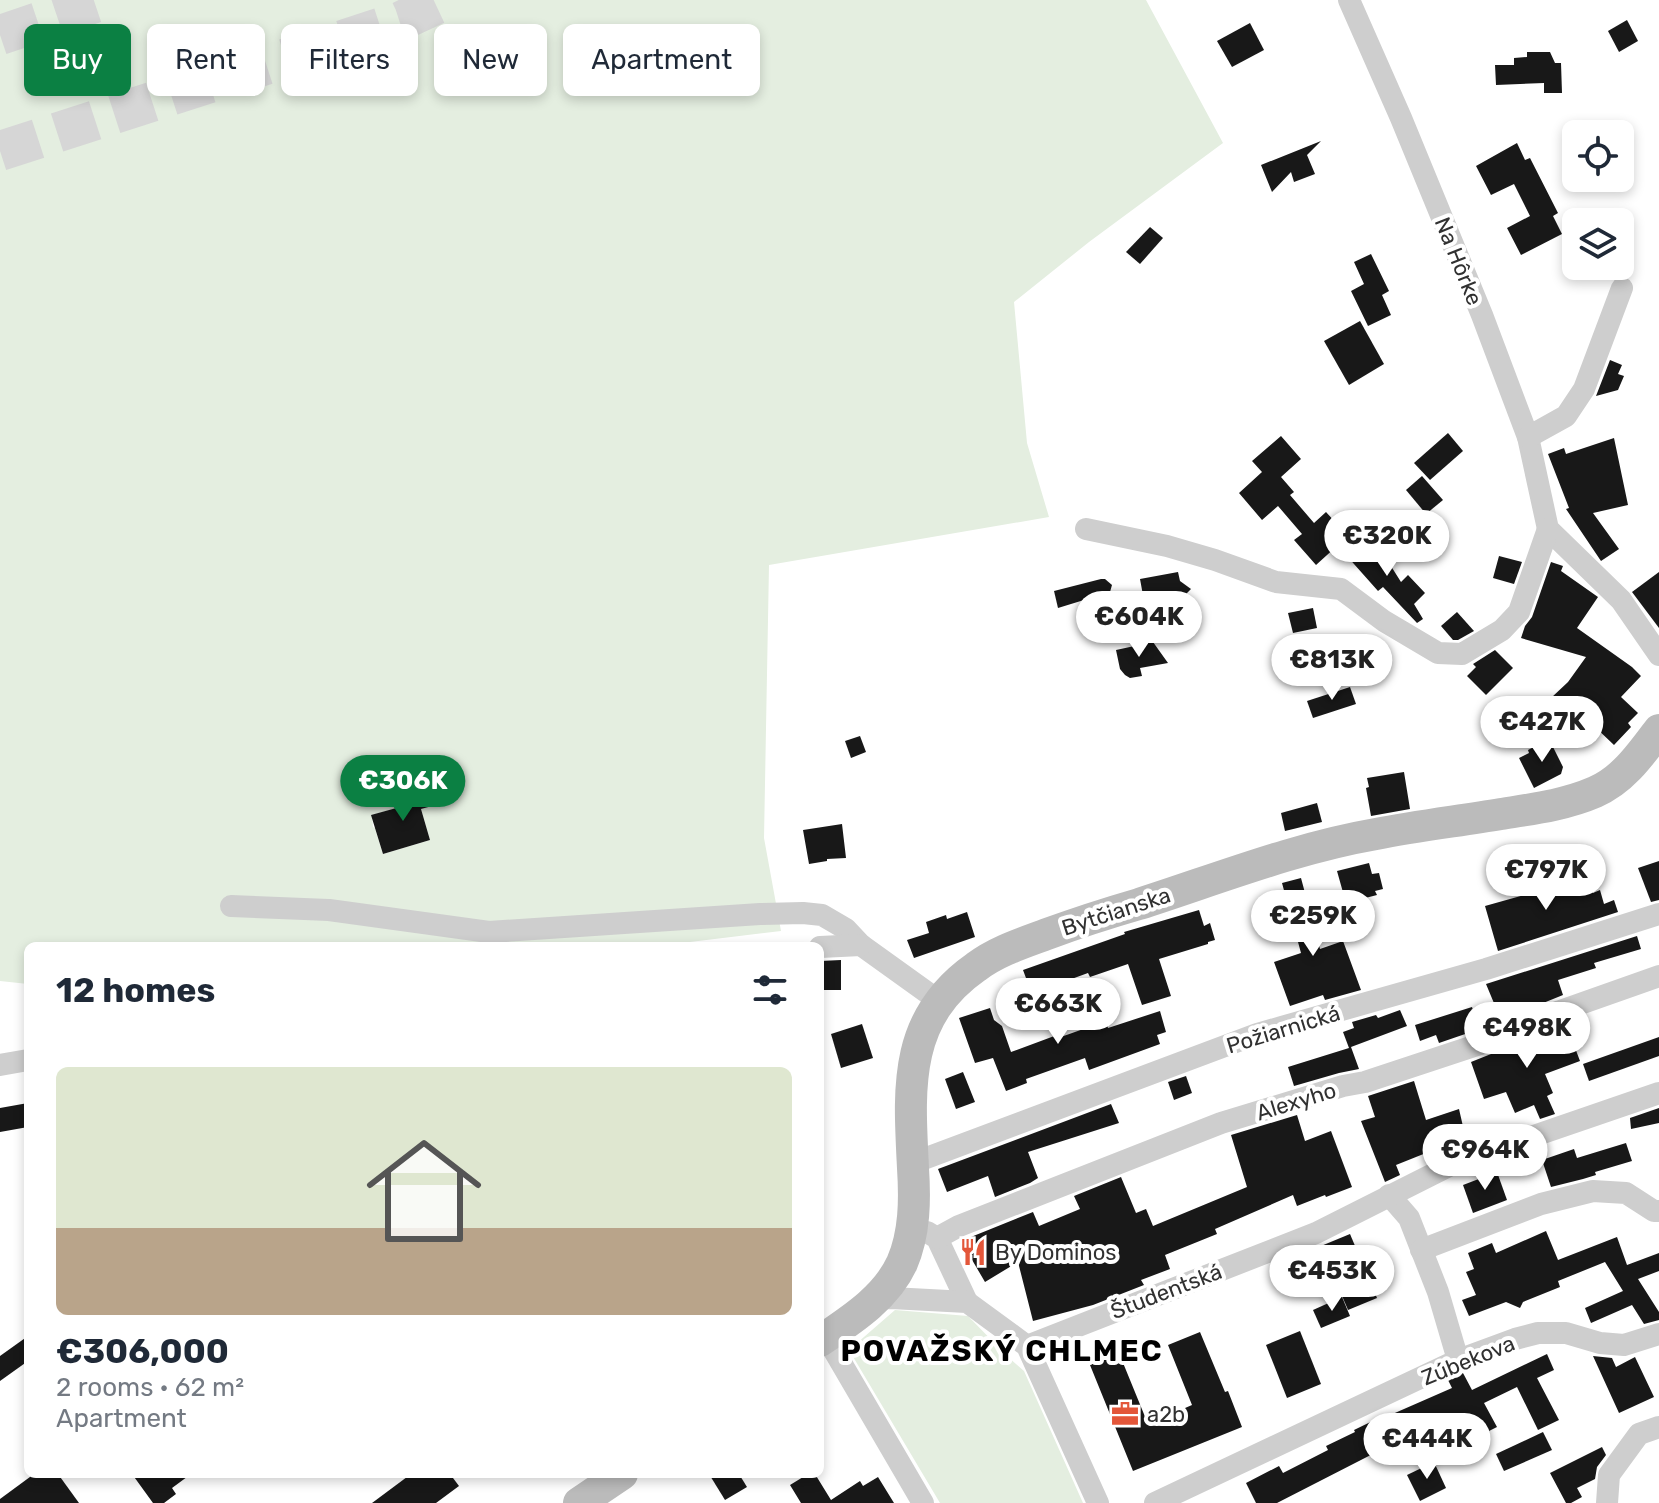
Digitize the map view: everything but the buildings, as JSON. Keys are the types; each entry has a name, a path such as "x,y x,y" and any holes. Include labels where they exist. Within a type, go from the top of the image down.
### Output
{"main road":[{"name":"Bytčianska","path":"824,1338 875,1299 925,1230 915,1192 913,1163 911,1087 914,1063 929,1016 954,984 978,965 1013,946 1276,859 1373,834 1534,809 1595,792 1620,776 1659,730"},
{"path":"579,1503 616,1478"}],"street":[{"name":"Na Hôrke","path":"1349,0 1482,315 1528,437 1548,529"},
{"path":"1528,437 1566,416 1584,389 1622,288"},
{"path":"1086,529 1167,546 1276,582 1341,589 1384,621 1438,653 1462,654 1502,630 1519,612 1548,529 1621,600 1659,655"},
{"path":"231,906 329,910 489,932 760,914 822,915 846,929 861,945 939,1001"},
{"name":"Požiarnická","path":"913,1163 1257,1034 1486,969 1659,914"},
{"path":"824,947 861,945"},
{"name":"Alexyho","path":"925,1230 959,1226 1221,1123 1365,1082 1480,1044 1560,1011 1659,976"},
{"path":"0,1065 24,1061"},
{"name":"Študentská","path":"1027,1346 1316,1233 1455,1163 1659,1093"},
{"path":"1421,1250 1541,1204 1593,1191 1626,1193 1659,1211"},
{"path":"1389,1195 1409,1218 1438,1292 1458,1360"},
{"path":"925,1230 967,1302 1027,1346 1098,1503"},
{"path":"875,1299 967,1302"},
{"name":"Zúbekova","path":"1155,1503 1458,1360 1538,1333 1566,1333 1600,1343 1624,1345 1659,1334"},
{"path":"824,1341 923,1503"},
{"path":"1607,1503 1609,1475 1639,1434 1659,1427"}],"green space":[{"path":"0,0 1146,0 1223,143 1014,302 1027,443 1049,517 769,565 764,838 781,931 690,942 24,942 24,984 0,981","holes":["427,788 432,806 421,809 430,840 383,854 372,815 400,807 397,796"]},
{"path":"895,1310 968,1316 1024,1371 1083,1503 940,1503 849,1350"}],"tunnel":[{"path":"0,35 104,0"},
{"path":"0,151 401,21 446,0"}],"place":[{"name":"By Dominos","path":"973,1252"},
{"name":"a2b","path":"1125,1414"}],"district":[{"name":"POVAŽSKÝ CHLMEC","path":"1002,1351"}]}
